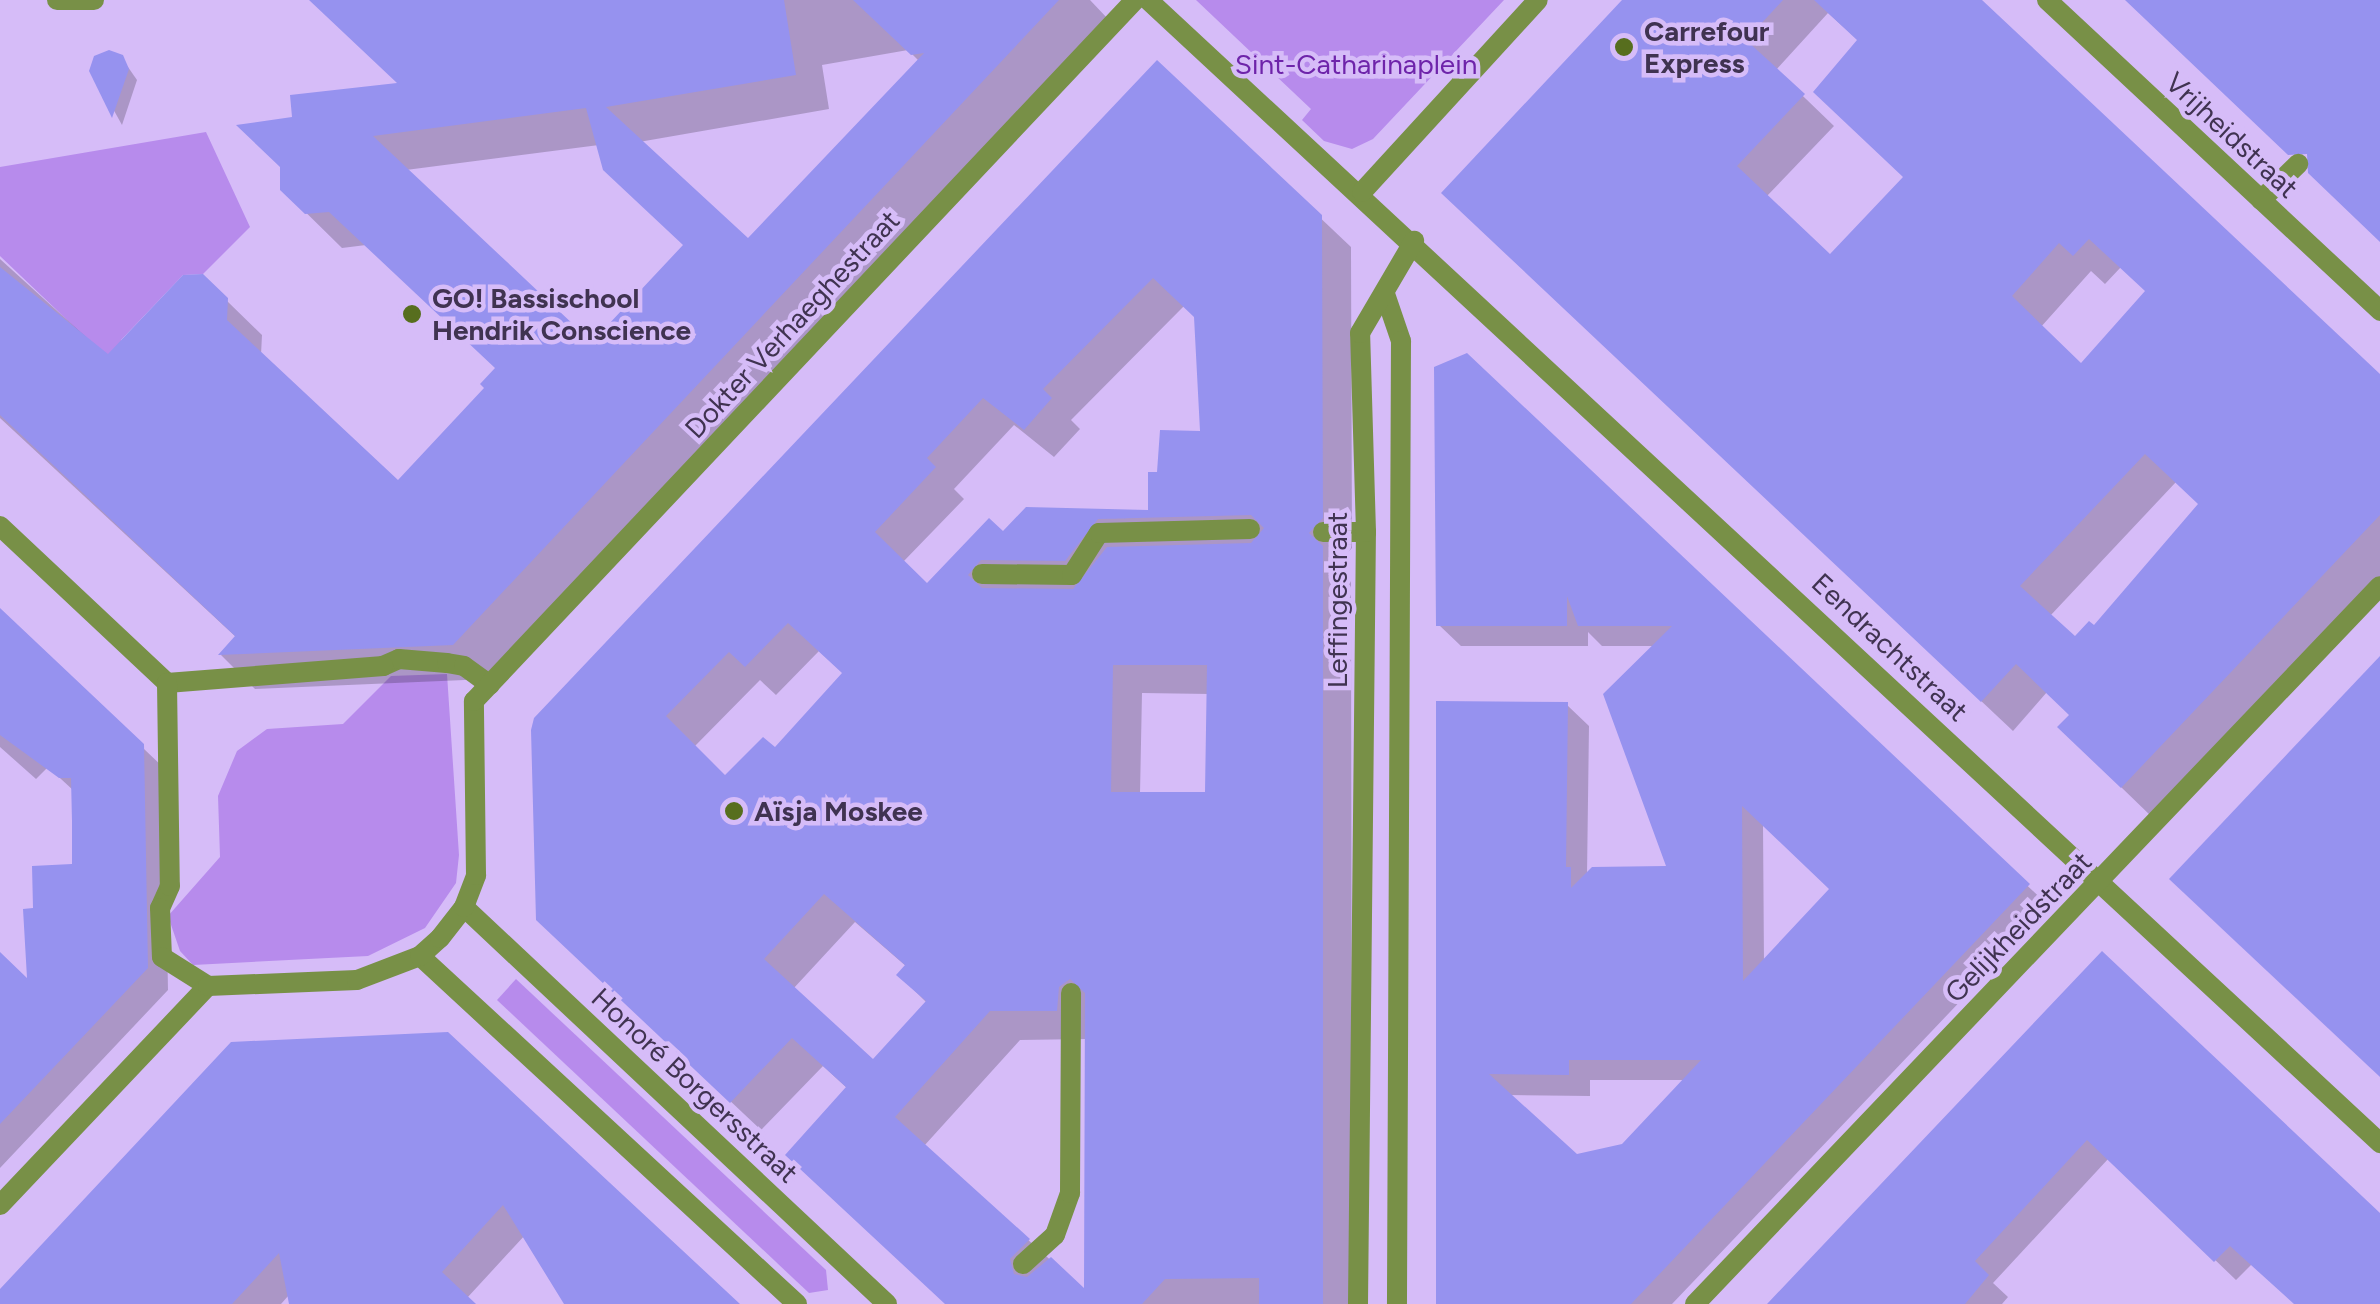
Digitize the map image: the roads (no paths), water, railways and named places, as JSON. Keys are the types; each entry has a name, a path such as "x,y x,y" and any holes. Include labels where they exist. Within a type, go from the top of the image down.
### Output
{"street":[{"path":"57,0 94,0"},
{"name":"Dokter Verhaeghestraat","path":"490,685 1135,0"},
{"path":"1148,0 1362,192 1538,0"},
{"name":"Vrijheidstraat","path":"2048,0 2380,311"},
{"path":"2261,200 2298,164"},
{"name":"Eendrachtstraat","path":"1362,192 2380,1143"},
{"name":"Leffingestraat","path":"1358,1304 1366,532 1360,333 1414,241"},
{"path":"1385,294 1400,341 1396,1304"},
{"path":"0,526 167,683 170,886 160,908 162,957 208,986 357,980 420,956 464,907 476,875 474,701 490,685 464,666 399,659 360,673 167,683"},
{"path":"982,574 1072,575 1099,534 1250,529"},
{"path":"1323,532 1366,532"},
{"name":"Gelijkheidstraat","path":"1695,1304 2380,586"},
{"name":"Honoré Borgersstraat","path":"464,907 887,1304"},
{"path":"1362,914 1398,914"},
{"path":"420,956 797,1304"},
{"path":"0,1204 208,986"},
{"path":"1024,1264 1055,1235 1070,1193 1071,993"}],"place":[{"name":"Carrefour Express","path":"1624,47"},
{"name":"GO! Bassischool Hendrik Conscience","path":"412,314"},
{"name":"Aïsja Moskee","path":"734,811"}],"park label":[{"name":"Sint-Catharinaplein","path":"1356,64"}]}
